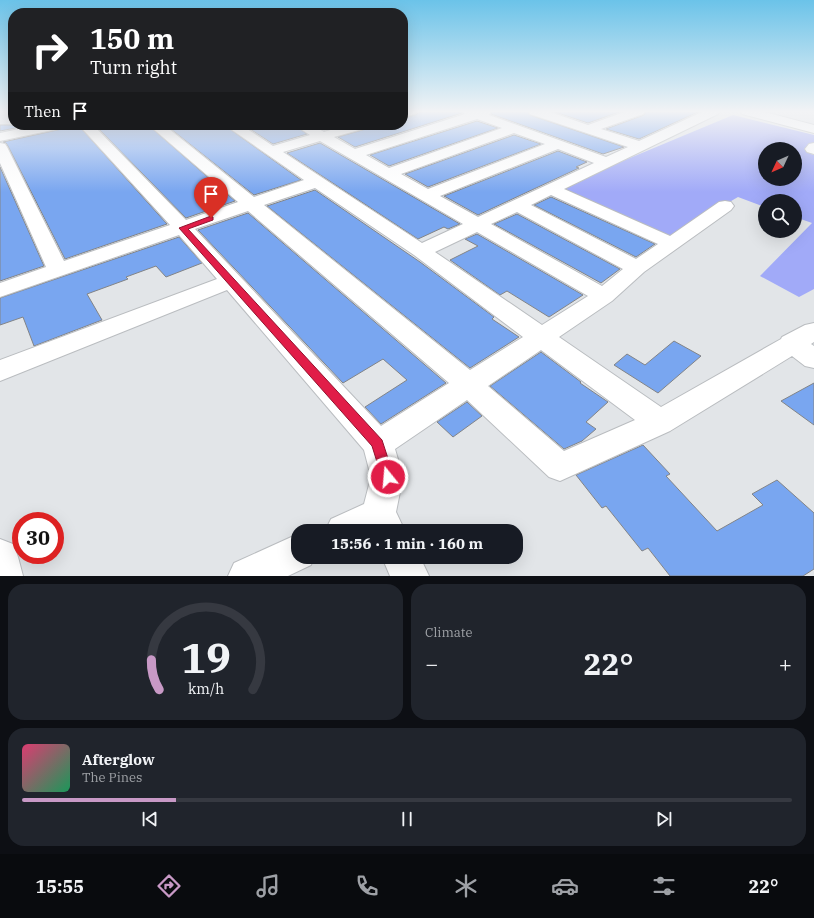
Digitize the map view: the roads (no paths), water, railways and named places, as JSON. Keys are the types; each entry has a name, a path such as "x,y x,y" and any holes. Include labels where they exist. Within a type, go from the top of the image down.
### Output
{"street":[{"path":"98,138 183,228 378,444 388,477 382,523"},
{"path":"172,138 469,385 560,468 660,422 802,337 814,359"},
{"path":"252,138 421,251 660,422"},
{"path":"272,151 317,138"},
{"path":"326,138 604,296"},
{"path":"354,154 401,138"},
{"path":"389,173 488,138"},
{"path":"537,138 606,162"},
{"path":"615,138 639,146"},
{"path":"421,251 656,138"},
{"path":"428,195 556,145"},
{"path":"0,147 58,270"},
{"path":"814,147 812,149 814,150"},
{"path":"0,290 318,181"},
{"path":"551,189 671,243"},
{"path":"518,205 637,268"},
{"path":"378,444 604,296 637,268 725,206"},
{"path":"0,371 230,281"},
{"path":"247,576 291,555"},
{"path":"0,556 4,576"},
{"path":"404,564 410,576"}]}
